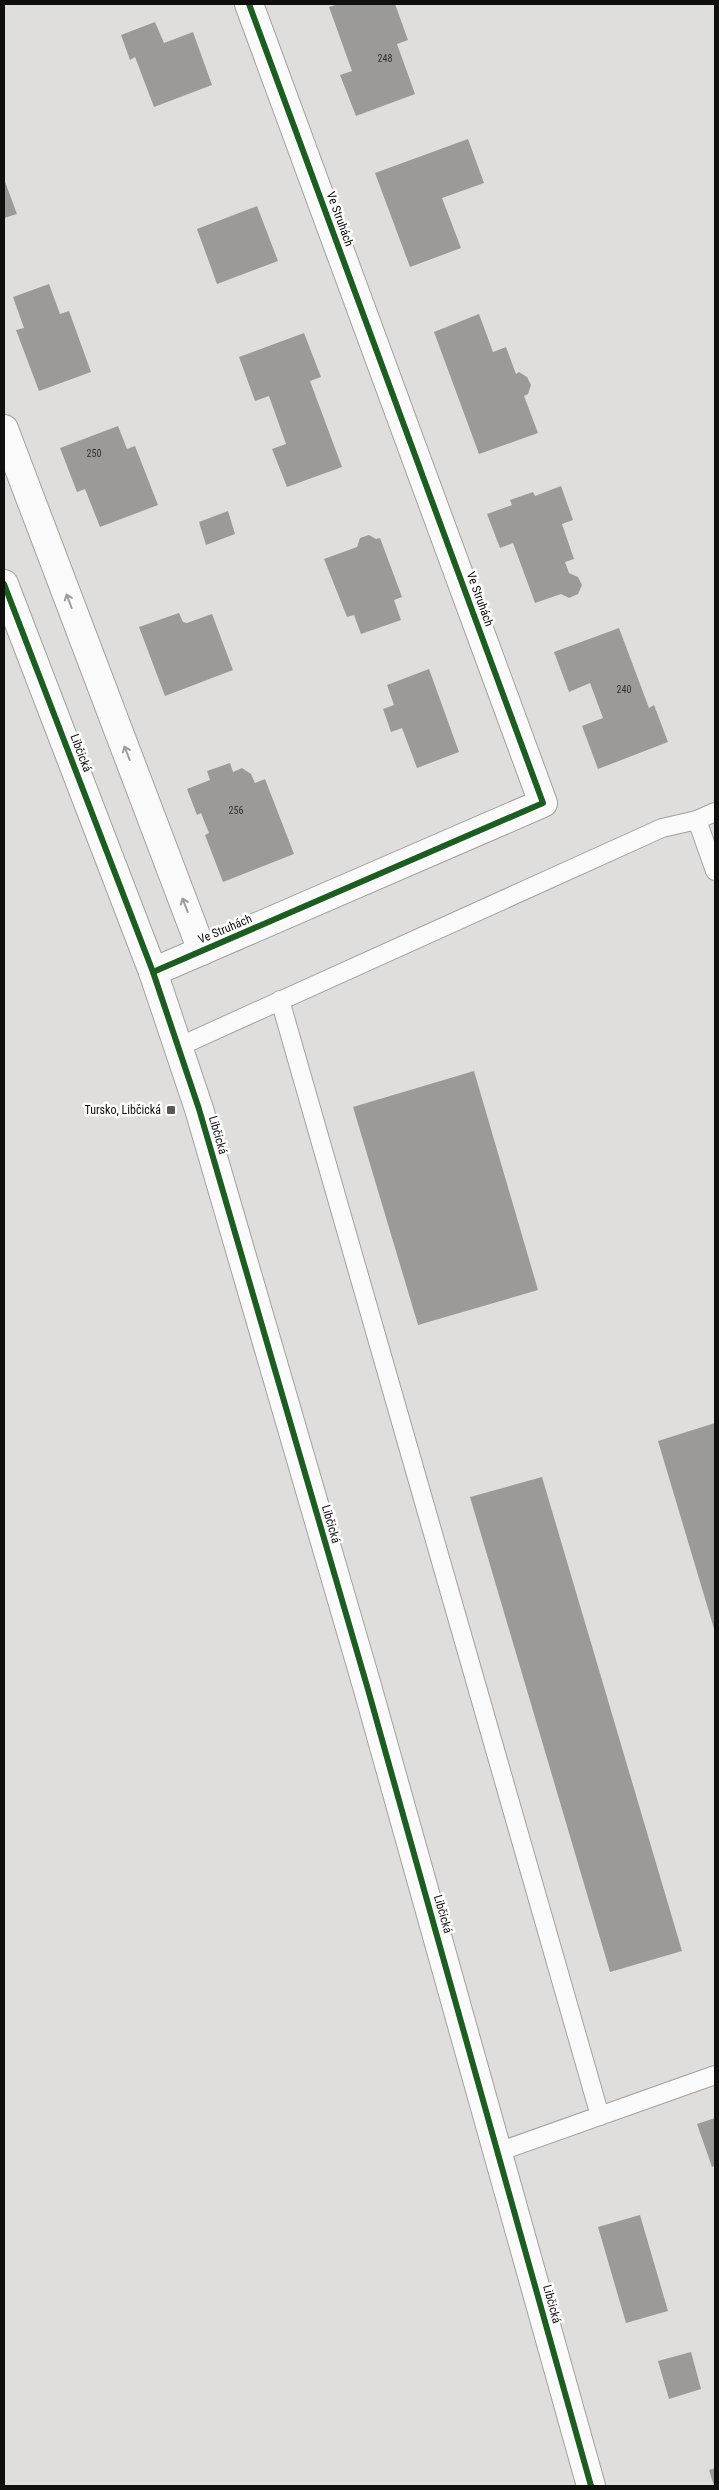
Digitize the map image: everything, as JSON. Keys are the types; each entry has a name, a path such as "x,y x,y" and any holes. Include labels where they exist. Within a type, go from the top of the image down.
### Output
{"street":[{"name":"Ve Struhách","path":"153,972 543,803 248,4"},
{"path":"4,429 202,951"},
{"name":"Libčická","path":"4,584 153,972 199,1109 367,1686 591,2486"}],"lane":[{"path":"178,1047 662,828 698,820 715,812"},
{"path":"698,820 715,871"},
{"path":"280,1000 600,2116"},
{"path":"498,2152 715,2075"}],"building":[{"path":"339,4 395,4 408,40 397,44 415,94 356,116 340,75 352,71 329,7"},
{"path":"155,22 164,43 193,32 212,85 154,107 135,57 130,60 121,35"},
{"path":"468,139 484,183 442,198 461,248 410,267 375,173"},
{"path":"4,179 17,214 4,218"},
{"path":"257,206 278,261 217,284 197,229"},
{"path":"49,284 60,314 69,311 91,372 39,391 16,330 24,328 13,297"},
{"path":"479,314 493,352 506,347 516,374 519,372 527,377 531,385 528,394 524,396 538,433 479,454 434,332"},
{"path":"304,333 321,377 310,381 342,467 287,487 272,449 286,444 269,396 255,401 239,357"},
{"path":"118,426 127,449 135,446 158,505 100,527 85,489 77,492 60,448"},
{"path":"561,486 573,520 562,524 574,559 565,562 569,573 578,577 582,585 578,594 569,598 561,594 535,603 513,543 500,548 487,514 512,505 510,500 533,492 535,496"},
{"path":"228,511 235,534 206,545 199,522"},
{"path":"369,535 376,539 380,538 402,597 394,600 401,620 361,634 354,615 347,617 324,559 357,547 360,538"},
{"path":"179,613 183,622 187,623 212,614 233,670 165,696 139,627"},
{"path":"619,628 649,708 654,705 668,742 598,769 582,726 603,718 590,683 569,692 554,652"},
{"path":"429,669 459,752 417,768 402,728 391,732 383,709 394,705 387,685"},
{"path":"230,763 233,772 242,768 251,774 255,783 265,779 294,854 223,882 205,835 209,833 201,813 197,815 187,789 210,780 207,771"},
{"path":"474,1071 538,1290 418,1325 353,1107"},
{"path":"715,1423 715,1632 658,1441"},
{"path":"542,1477 682,1951 610,1972 470,1497"},
{"path":"715,2118 715,2166 712,2167 697,2124"},
{"path":"640,2215 668,2311 626,2323 598,2227"},
{"path":"691,2352 701,2389 669,2399 658,2361"},
{"path":"715,2468 715,2486 714,2486 709,2470"}],"cycle path":[{"path":"153,972 543,803 249,4"},
{"path":"4,584 153,972 199,1109 367,1686 591,2486"}],"place":[{"name":"Tursko, Libčická","path":"171,1110"}]}
